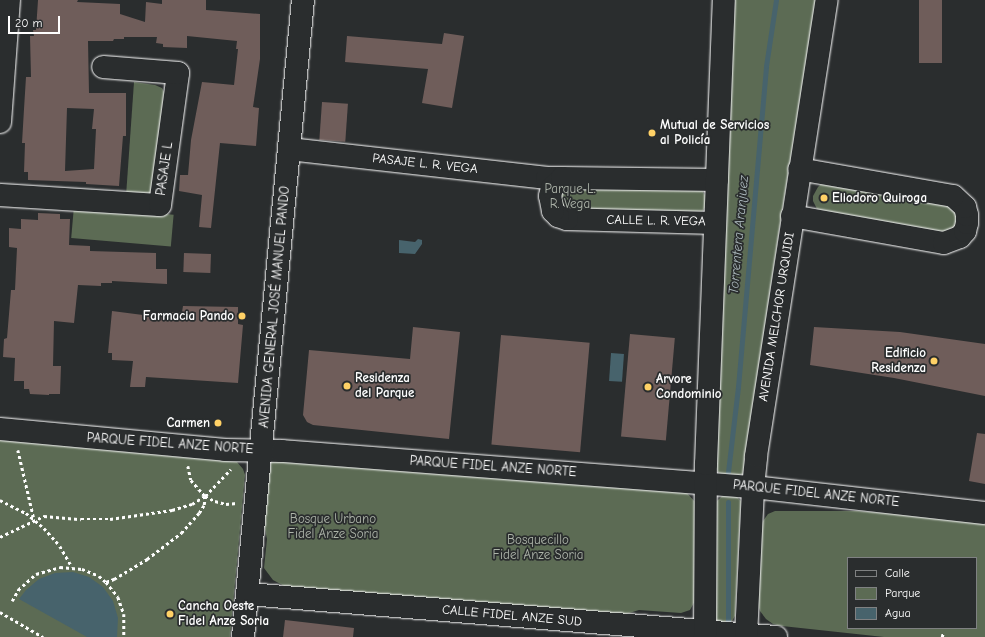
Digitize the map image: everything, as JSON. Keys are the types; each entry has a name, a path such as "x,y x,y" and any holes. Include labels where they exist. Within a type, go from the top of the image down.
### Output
{"street":[{"path":"0,122 2,64 9,0"},
{"name":"AVENIDA GENERAL JOSÉ MANUEL PANDO","path":"243,637 262,450 303,0"},
{"path":"705,634 706,483 724,0"},
{"name":"AVENIDA MELCHOR URQUIDI","path":"746,636 753,487 799,169 827,0"},
{"name":"PASAJE L","path":"0,194 160,205 178,73 103,67"},
{"name":"PASAJE L. R. VEGA","path":"289,149 547,178 562,178"},
{"path":"792,216 944,243 960,237 965,231 976,224 965,207 953,196 799,169"},
{"path":"562,178 717,180"},
{"name":"CALLE L. R. VEGA","path":"562,178 552,188 550,204 558,216 567,219 715,222"},
{"name":"PARQUE FIDEL ANZE NORTE","path":"0,429 225,450 262,450 753,487 985,513"},
{"name":"CALLE FIDEL ANZE SUD","path":"248,594 705,634 776,637"}],"path":[{"path":"18,447 35,520"},
{"path":"188,464 192,480 205,496 221,503 238,503"},
{"path":"0,537 44,516 81,519 110,519 144,515 192,504 205,496 235,465"},
{"path":"106,582 114,580 147,559 181,533 199,514 204,505 205,496"},
{"path":"0,500 35,520 60,546 72,567"},
{"path":"12,601 18,590 36,574 60,566 72,567 91,572 106,582 118,597 122,605 125,623 124,637"},
{"path":"0,612 43,637"},
{"path":"942,637 943,632"}],"green space":[{"path":"732,0 817,0 782,212 743,474 727,478 718,472 715,467"},
{"path":"134,82 155,85 162,88 164,92 154,194 126,196"},
{"path":"822,183 954,207 959,221 949,233 818,211 813,201 813,196"},
{"name":"Parque L. R. Vega","path":"557,188 702,190 706,197 706,206 701,213 564,211"},
{"path":"74,206 174,215 171,247 71,238"},
{"path":"0,437 237,462 243,469 245,475 230,637 0,637"},
{"name":"Bosquecillo Fidel Anze Soria","path":"290,440 303,446 687,493 696,503 696,599 690,610 681,613 639,610 626,614 288,588 273,580 264,568 267,539 262,515 272,456 281,443"},
{"path":"723,495 736,496 741,501 735,616 732,621 719,623 714,620 716,502"},
{"path":"985,506 985,637 884,637 782,626 773,624 766,619 760,611 757,602 761,524 768,514 775,511 857,511 930,516"}],"water":[{"path":"418,239 422,240 422,244 415,254 399,253 399,240 415,242"},
{"path":"611,353 624,354 622,382 609,381"},
{"path":"73,572 89,577 103,587 113,601 118,618 117,637 87,637 19,599 26,590 39,579 55,573"}],"building":[{"path":"38,0 78,0 77,2 120,4 120,14 145,22 146,2 162,4 162,0 206,0 206,10 260,14 260,59 253,107 259,108 256,146 220,143 211,228 199,227 202,195 179,191 180,175 188,175 191,140 202,82 234,85 238,49 236,49 237,41 187,36 187,48 163,47 163,44 156,43 157,37 124,37 124,39 114,39 113,41 88,41 89,93 126,93 126,136 123,136 119,186 86,184 86,182 28,180 28,172 24,172 25,143 22,143 26,77 31,77 30,36 34,36 33,30 36,30","holes":["67,108 94,109 92,129 96,129 94,169 65,171"]},
{"path":"919,0 942,0 942,63 919,63"},
{"path":"444,33 464,36 452,108 422,103 428,69 345,62 347,36 442,44"},
{"path":"322,102 348,104 345,142 319,140"},
{"path":"38,213 60,214 60,219 70,219 69,245 90,246 90,251 156,253 156,269 167,269 167,284 112,281 112,283 101,283 101,286 78,285 74,323 54,321 53,366 61,366 60,394 49,395 30,394 29,389 24,389 24,381 14,381 15,358 3,357 4,339 7,338 11,290 15,290 17,248 9,247 9,228 21,229 21,219 38,220"},
{"path":"184,253 211,254 210,273 183,272"},
{"path":"183,306 238,307 238,324 243,325 238,383 146,377 145,387 130,387 133,361 112,360 112,353 108,353 112,311 143,315 144,312 182,312"},
{"path":"413,327 460,332 449,439 313,425 307,422 303,415 309,350 410,359"},
{"path":"814,327 900,332 985,344 985,396 894,378 810,365"},
{"name":"Arvore Condominio","path":"630,334 675,338 666,441 621,437"},
{"path":"501,335 590,343 580,452 491,445"},
{"path":"977,433 985,434 985,484 969,481"},
{"path":"285,620 354,628 353,637 283,637"}],"waterway":[{"name":"Torrentera Aranjuez","path":"728,472 738,387 766,66 776,0"},
{"name":"Torrentera Aranjuez","path":"728,502 728,621"}],"place":[{"name":"Mutual de Servicios al Policía","path":"652,133"},
{"name":"Eliodoro Quiroga","path":"824,198"},
{"name":"Farmacia Pando","path":"242,316"},
{"name":"Edificio Residenza","path":"934,361"},
{"name":"Residenza del Parque","path":"347,386"},
{"name":"Arvore Condominio","path":"648,387"},
{"name":"Carmen","path":"218,423"},
{"name":"Cancha Oeste Fidel Anze Soria","path":"170,614"}],"park label":[{"name":"Bosque Urbano Fidel Anze Soria","path":"333,528"}]}
